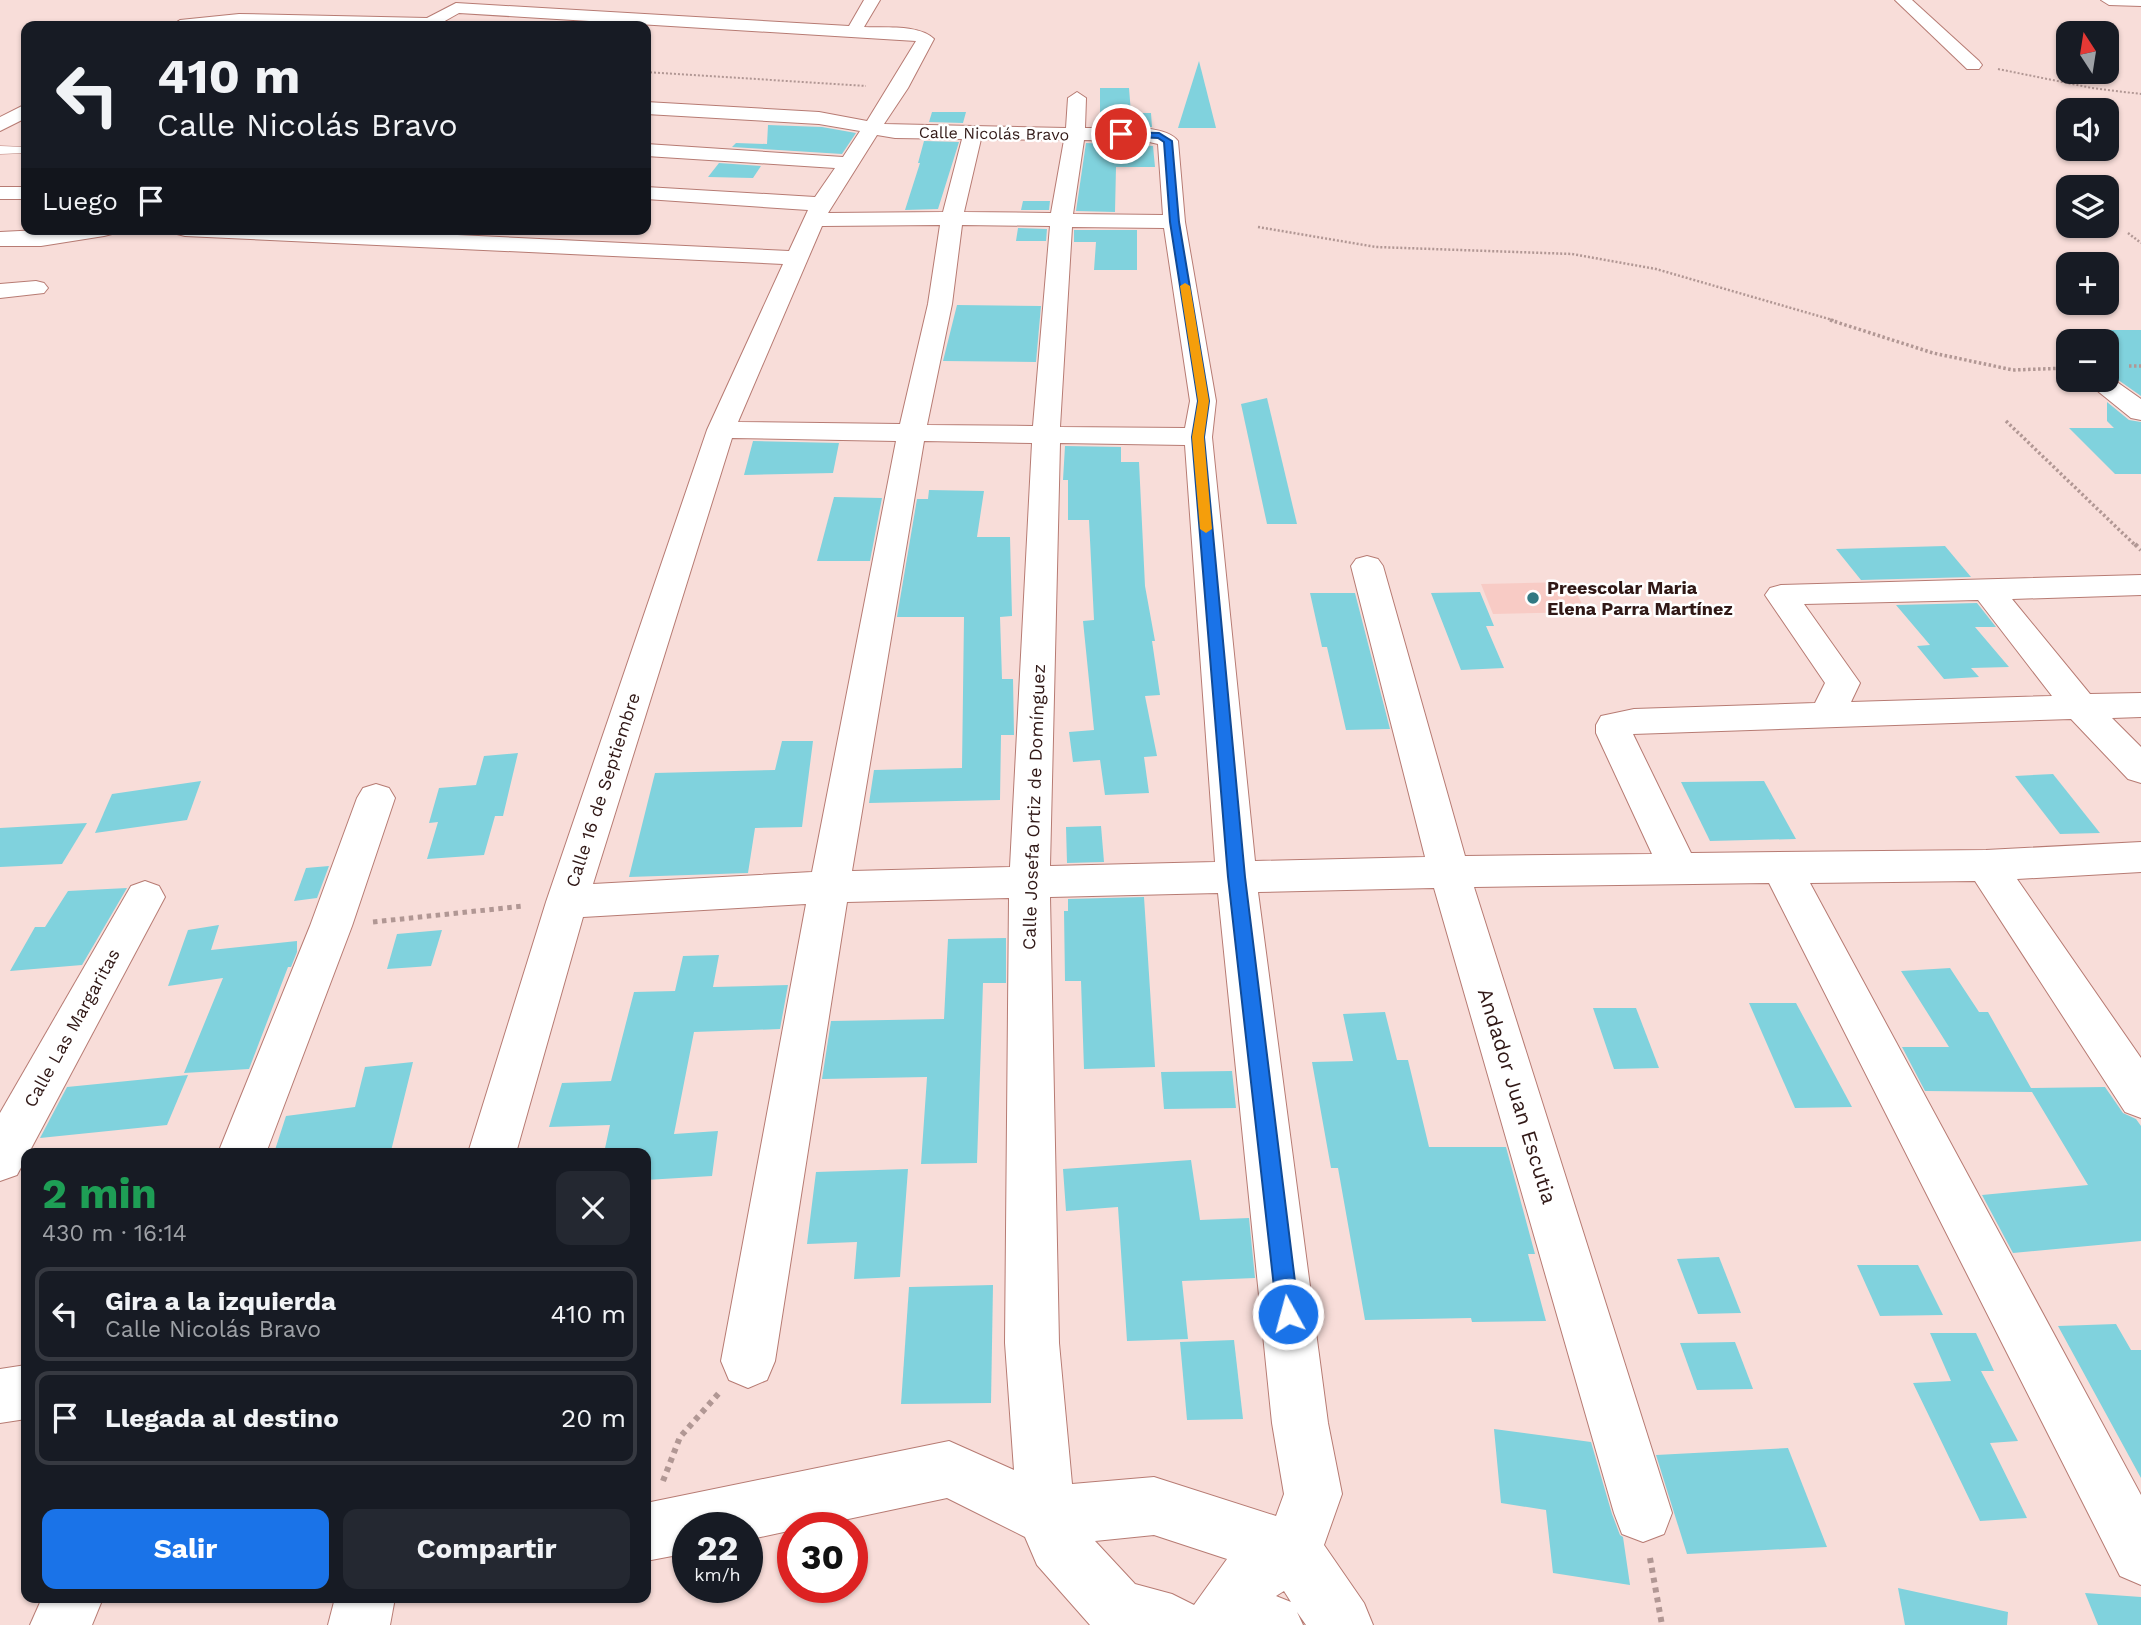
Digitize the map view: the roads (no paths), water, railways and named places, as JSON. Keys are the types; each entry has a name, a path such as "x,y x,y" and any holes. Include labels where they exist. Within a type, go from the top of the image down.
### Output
{"street":[{"path":"517,21 547,0"},
{"path":"598,21 628,0"},
{"path":"651,21 853,31 872,0"},
{"path":"1903,0 1973,65"},
{"path":"2109,0 2141,1"},
{"path":"432,21 454,4 589,21"},
{"path":"186,21 213,6"},
{"path":"674,21 692,15 701,7"},
{"path":"219,21 302,21"},
{"name":"Calle 16 de Septiembre","path":"493,1148 567,902 721,430 817,212 899,88 926,38 853,31"},
{"name":"Calle Nicolás Bravo","path":"651,108 819,118 871,129 973,133 1076,116 1159,136 1168,141 1174,222"},
{"path":"0,125 21,113"},
{"name":"Calle Josefa Ortiz de Domínguez","path":"1046,1516 1032,1343 1029,882 1046,433 1061,220 1076,116"},
{"path":"748,1361 828,887 912,431 940,304 952,218 973,133"},
{"path":"651,150 849,163"},
{"path":"0,193 21,193"},
{"path":"651,195 817,212 952,218 1174,222 1203,401 1198,437 1236,877 1300,1423 1313,1494 1292,1551 1249,1579 1217,1625"},
{"path":"0,239 41,239 66,235"},
{"path":"410,235 795,258"},
{"path":"0,291 36,288"},
{"path":"2114,392 2141,412"},
{"path":"721,430 1198,437"},
{"name":"Andador Juan Escutia","path":"1367,566 1449,872 1643,1513"},
{"path":"1826,717 1843,683 1781,595 2141,585"},
{"path":"1988,590 2081,708 2141,770"},
{"path":"1679,870 1614,733 1614,725 1634,720 1826,717 2141,705"},
{"path":"244,1148 331,926 376,798"},
{"path":"567,902 828,887 1449,872 1986,865 2141,857"},
{"path":"1986,865 2141,1097"},
{"path":"1782,869 2141,1555"},
{"name":"Calle Las Margaritas","path":"0,1159 145,897"},
{"path":"0,1396 21,1393"},
{"path":"653,1509 949,1469 1046,1516 1154,1506 1292,1551 1342,1625"},
{"path":"1046,1516 1058,1544 1117,1610 1172,1625"},
{"path":"61,1625 71,1603"},
{"path":"359,1625 364,1603"},
{"path":"1243,1625 1255,1621 1272,1625"}],"lane":[{"path":"0,150 21,150"}],"place":[{"name":"Preescolar Maria Elena Parra Martínez","path":"1533,598"}]}
